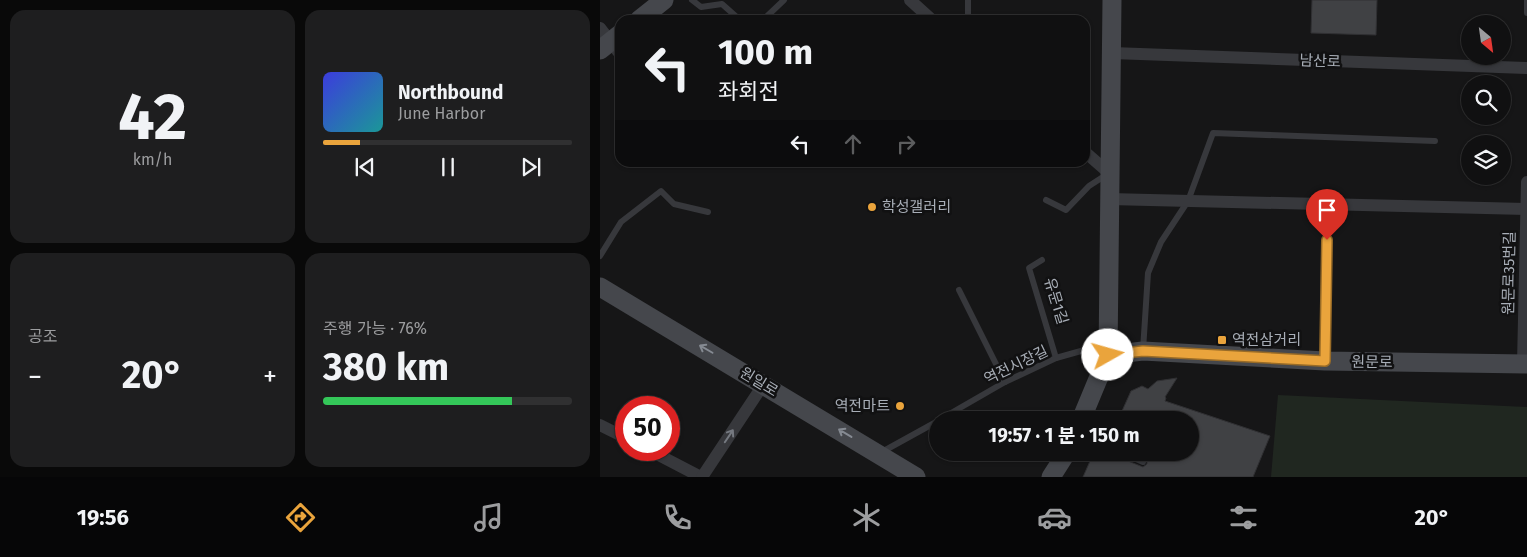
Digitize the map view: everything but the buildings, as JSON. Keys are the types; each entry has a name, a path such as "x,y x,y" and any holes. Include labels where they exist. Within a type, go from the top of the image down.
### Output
{"main road":[{"path":"645,15 664,0"},
{"path":"1086,411 1108,355 1112,0"},
{"name":"원일로","path":"600,288 879,453 916,477"},
{"name":"원문로","path":"1108,355 1143,351 1325,361 1525,364"},
{"path":"1051,477 1055,467 1065,464"}],"street":[{"path":"910,0 926,15"},
{"name":"남산로","path":"1112,53 1527,68"},
{"path":"1090,156 1110,173"},
{"name":"원문로35번길","path":"1525,364 1527,182"},
{"path":"1109,199 1526,209"},
{"path":"671,461 702,477 764,385"},
{"path":"600,425 615,432"}],"lane":[{"path":"692,0 701,7 722,4 734,15"},
{"path":"768,15 784,0"},
{"path":"968,0 968,15"},
{"path":"1527,0 1527,13"},
{"path":"1143,351 1148,273 1161,242 1188,201 1214,133 1435,141"},
{"path":"1046,200 1066,210 1089,186 1110,173"},
{"path":"600,256 622,222 661,191 674,204 708,212"},
{"path":"1325,361 1327,204"},
{"name":"유문1길","path":"1042,260 1029,268 1056,358"},
{"path":"959,290 1005,382"},
{"name":"역전시장길","path":"954,411 1005,382 1056,358 1088,349 1108,355"},
{"name":"역전시장길","path":"879,453 929,425"}],"shaded area":[{"path":"1278,395 1527,407 1527,477 1271,477"}],"place":[{"name":"학성갤러리","path":"872,207"},
{"name":"역전삼거리","path":"1222,340"},
{"name":"역전마트","path":"900,406"}],"route":[{"path":"1108,355 1143,351 1325,361 1327,240"}]}
